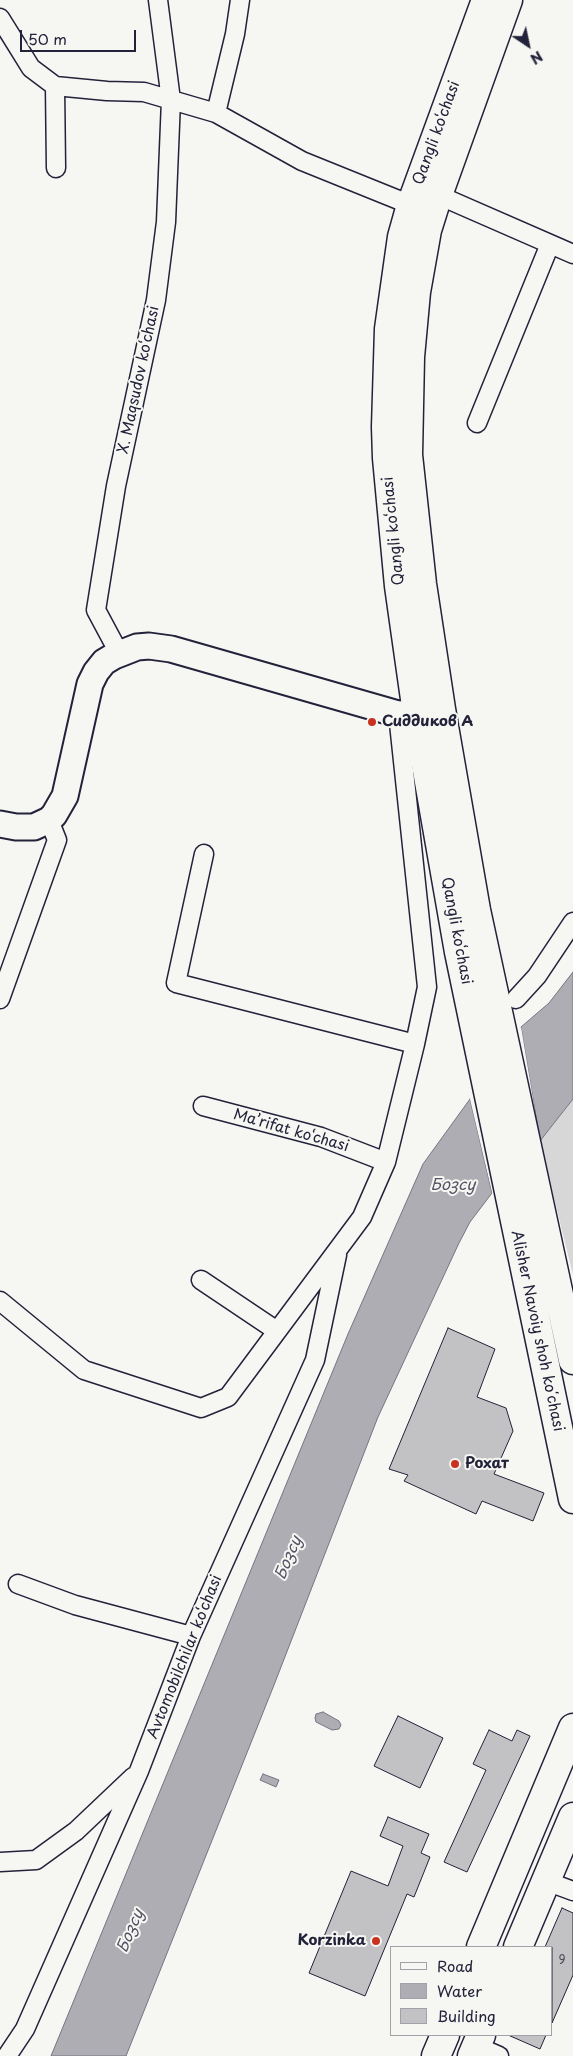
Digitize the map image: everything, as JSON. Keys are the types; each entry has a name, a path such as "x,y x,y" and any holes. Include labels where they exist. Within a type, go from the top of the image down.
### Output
{"main road":[{"name":"Qangli ko‘chasi","path":"486,0 411,205 402,238 392,300 387,362 386,427 389,490 399,586 419,712 459,952 508,1192"},
{"name":"Qangli ko‘chasi","path":"508,0 427,230 416,292 410,357 408,455 422,584 419,712 476,910 530,1163"},
{"name":"Alisher Navoiy shoh koʻchasi","path":"530,1163 573,1360"},
{"name":"Alisher Navoiy shoh koʻchasi","path":"508,1192 565,1424 573,1499"},
{"path":"481,1946 573,1728"},
{"path":"518,1946 573,1817"},
{"path":"436,2056 445,2036"}],"street":[{"name":"X. Maqsudov ko‘chasi","path":"119,653 96,610 116,486 156,300 166,222 171,100 158,0"},
{"path":"216,113 235,34 240,0"},
{"path":"0,18 31,68 55,86 144,92 216,113 302,161 411,205"},
{"path":"55,86 56,168"},
{"path":"438,195 573,254"},
{"path":"477,423 550,244"},
{"path":"0,824 25,828 34,827 49,820 58,809 65,796 90,684 104,662 119,653 136,647 160,647 419,712"},
{"name":"Qangli ko‘chasi","path":"386,1162 427,987 419,712"},
{"path":"0,999 57,840 49,820"},
{"path":"204,854 176,983 415,1044"},
{"path":"516,999 537,976 573,922"},
{"name":"Maʼrifat ko‘chasi","path":"203,1106 321,1137 386,1162"},
{"path":"0,1301 84,1370 201,1408 228,1396 338,1250 362,1217 386,1162"},
{"name":"Avtomobilchilar ko‘chasi","path":"7,2056 25,2029 139,1771 191,1636 315,1360 338,1250"},
{"path":"201,1280 277,1331"},
{"path":"18,1584 75,1605 191,1636"},
{"path":"0,1862 36,1860 76,1831 139,1771"},
{"path":"546,1881 573,1891"}],"shaded area":[{"path":"573,1099 573,1275 540,1141"}],"water":[{"path":"573,972 573,1099 540,1141 521,1027 549,1003"},
{"name":"Бозсу","path":"470,1099 492,1193 470,1222 459,1243 378,1417 274,1685 126,2056 51,2056 348,1334 423,1164"},
{"path":"323,1712 339,1721 341,1725 339,1729 332,1730 316,1722 316,1714"},
{"path":"263,1774 279,1780 276,1787 260,1780"}],"pier":[{"path":"521,1027 540,1143 537,1141 519,1030"},
{"path":"471,1097 495,1192 493,1196 470,1099"}],"building":[{"path":"448,1328 495,1349 477,1397 506,1408 513,1431 494,1474 544,1493 533,1521 482,1501 476,1514 404,1481 408,1475 389,1469"},
{"path":"398,1716 443,1738 420,1788 374,1766"},
{"path":"489,1730 512,1741 517,1730 530,1736 467,1872 444,1862 486,1770 473,1764"},
{"path":"388,1817 429,1834 421,1853 430,1857 414,1897 407,1894 365,1996 309,1973 351,1871 388,1886 403,1846 380,1836"},
{"path":"562,1908 573,1913 573,1975 553,2021 553,1946 545,1946"},
{"path":"510,2036 546,2036 540,2049"}],"place":[{"name":"Сиддиков А","path":"372,722"},
{"name":"Рохат","path":"455,1464"},
{"name":"Korzinka","path":"376,1941"}]}
